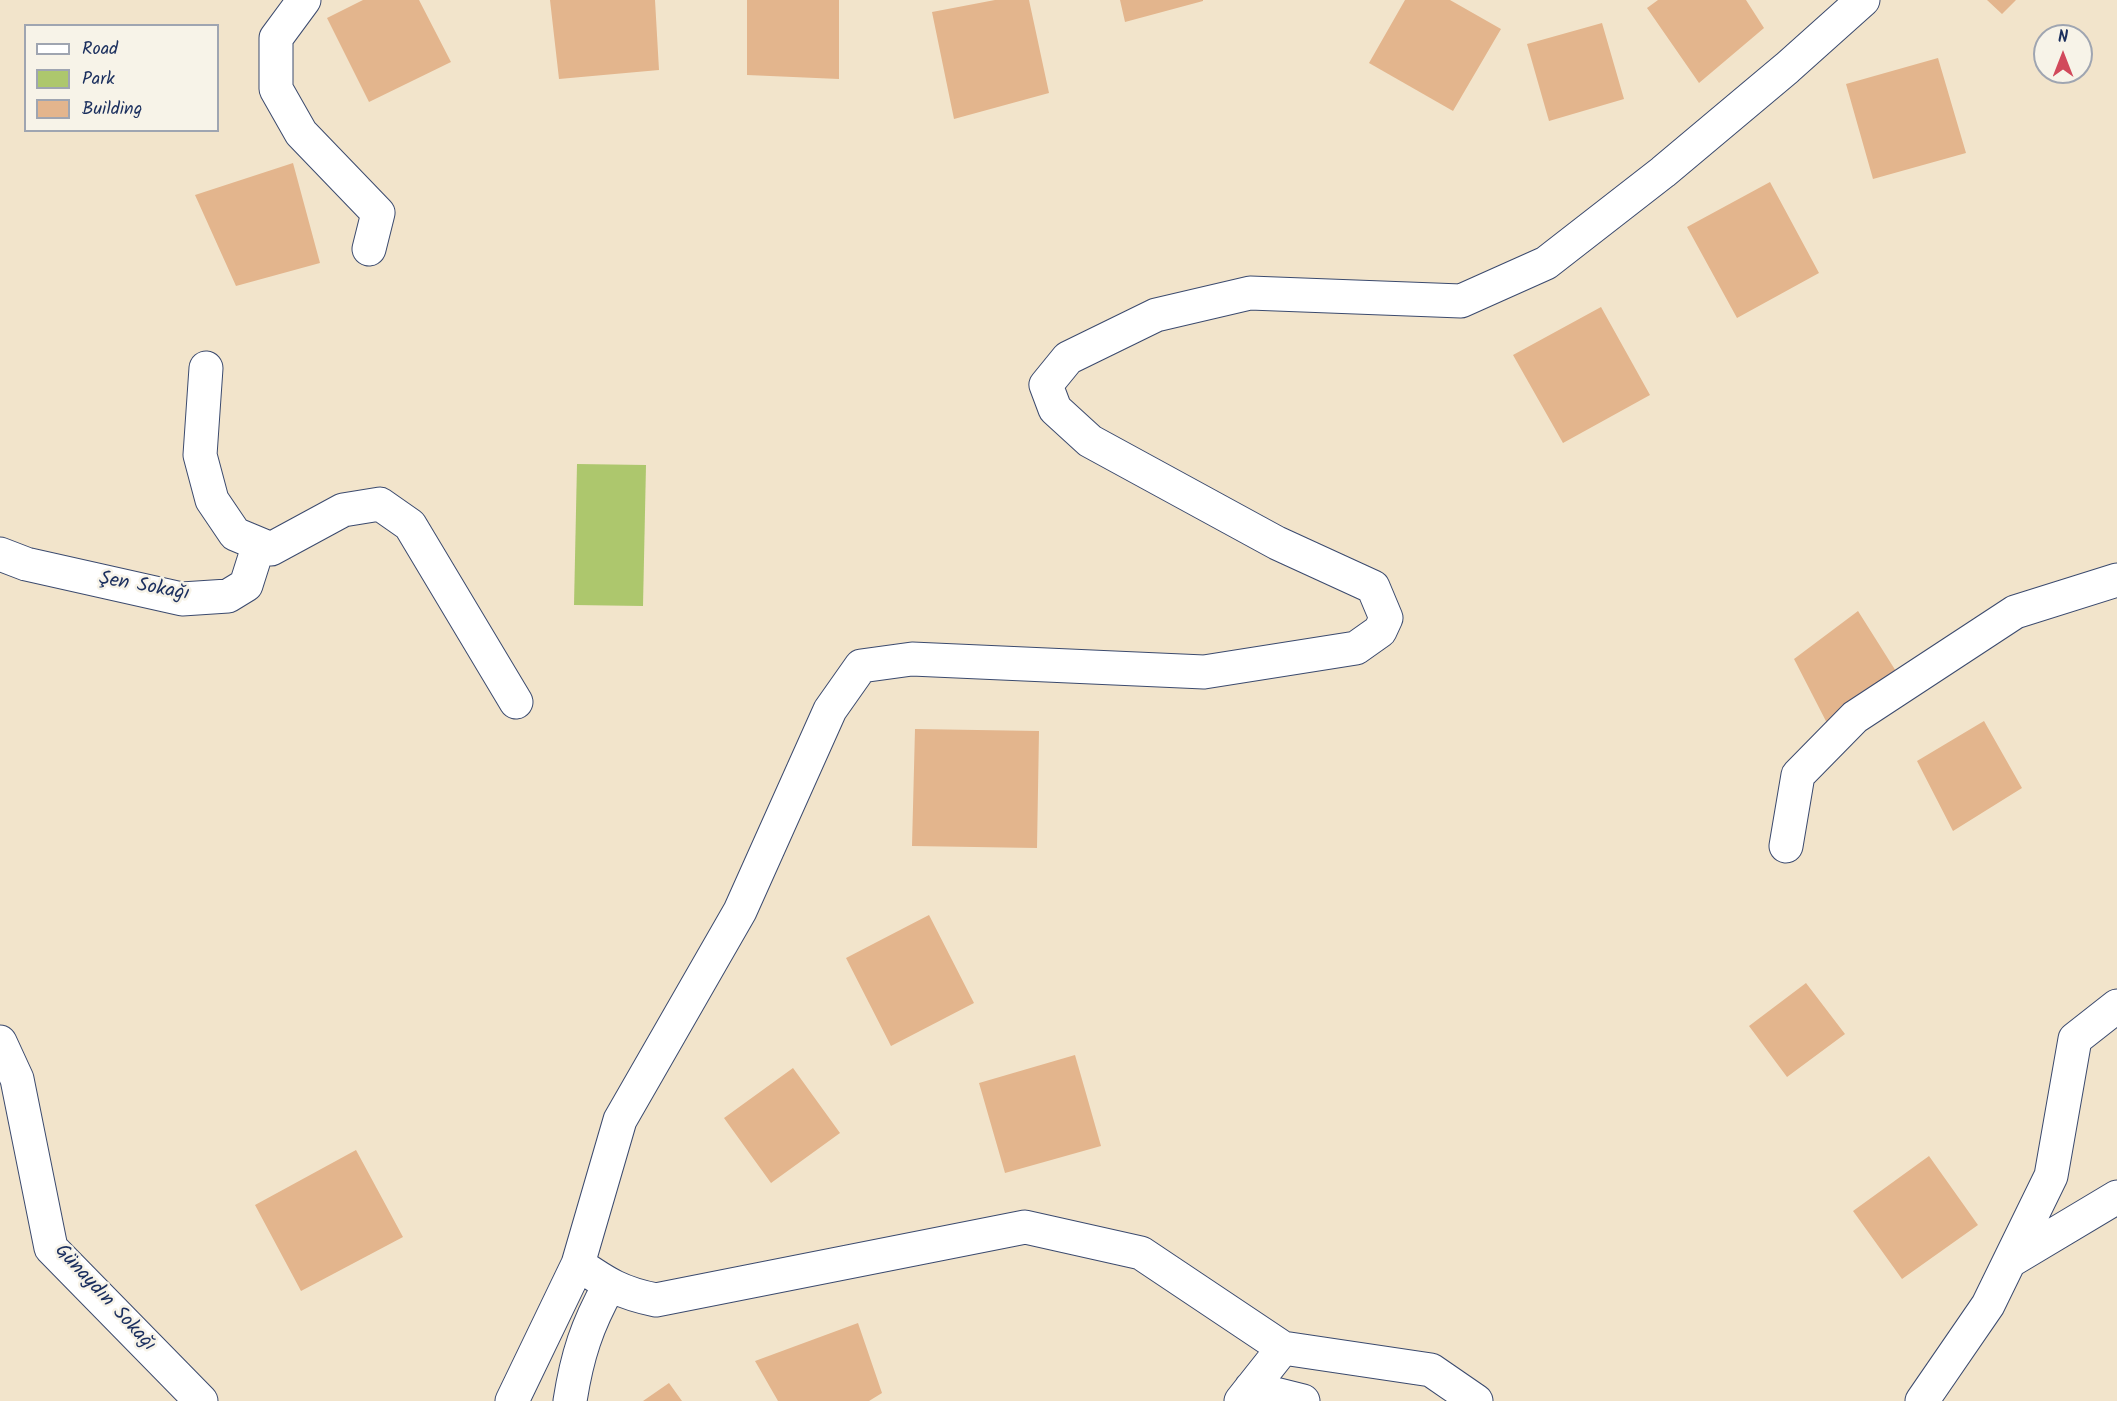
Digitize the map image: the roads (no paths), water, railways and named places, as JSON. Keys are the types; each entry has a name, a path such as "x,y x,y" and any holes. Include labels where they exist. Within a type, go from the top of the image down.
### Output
{"street":[{"path":"304,0 276,38 276,89 301,134 378,213 369,249"},
{"path":"512,1401 578,1264 620,1120 740,911 830,710 861,666 912,659 1204,672 1356,648 1380,631 1386,618 1373,587 1277,543 1090,441 1055,409 1046,385 1068,358 1156,315 1250,293 1461,301 1546,263 1663,172 1787,68 1863,0"},
{"path":"206,368 200,455 212,500 235,534 271,549 343,510 380,504 410,525 516,702"},
{"name":"Şen Sokağı","path":"0,554 26,564 182,599 228,596 246,585 259,544"},
{"path":"1786,846 1798,776 1855,717 2015,612 2117,580"},
{"path":"1922,1401 1988,1305 2051,1176 2075,1039 2117,1006"},
{"name":"Günaydın Sokağı","path":"0,1042 17,1079 51,1248 201,1401"},
{"path":"2010,1261 2117,1197"},
{"path":"578,1264 609,1286 632,1295 656,1300 1025,1227 1141,1253 1283,1348 1431,1370 1476,1401"},
{"path":"570,1401 575,1369 584,1336 609,1286"},
{"path":"1246,1394 1283,1348"},
{"path":"1246,1394 1303,1401"}]}
